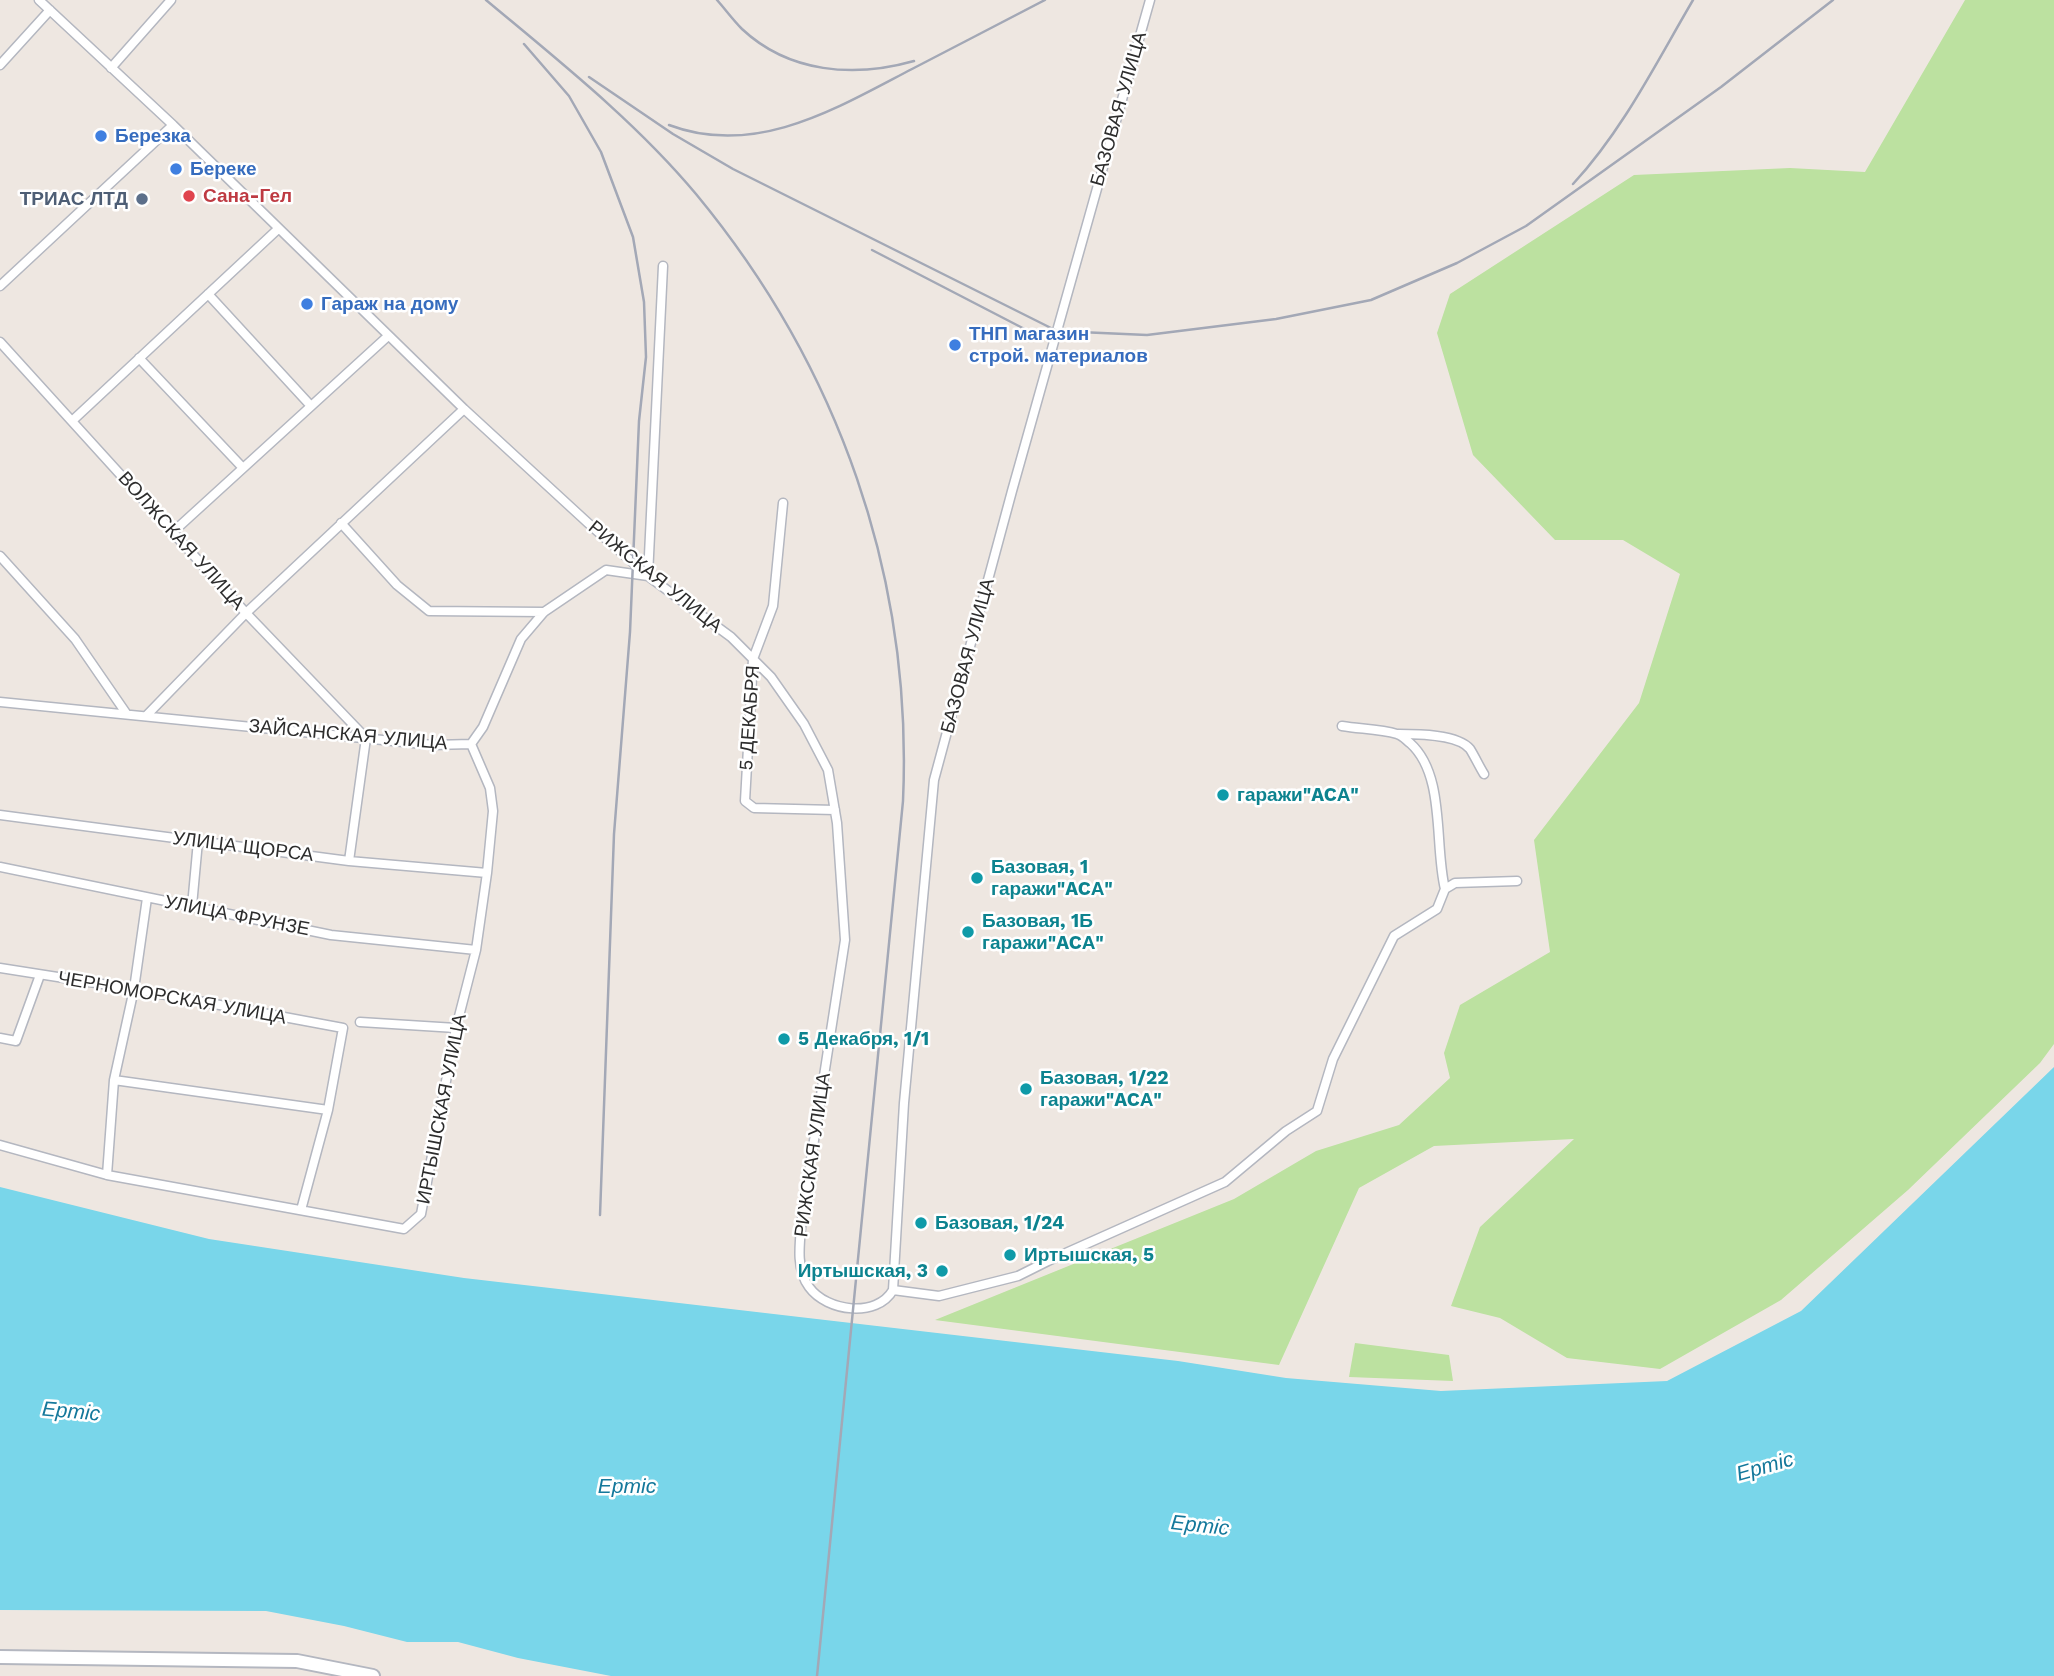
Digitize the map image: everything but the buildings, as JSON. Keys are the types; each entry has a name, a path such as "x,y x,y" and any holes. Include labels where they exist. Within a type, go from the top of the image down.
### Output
{"main road":[{"path":"0,1657 297,1661 373,1676"}],"street":[{"name":"РИЖСКАЯ УЛИЦА","path":"39,0 173,125 464,409 648,576 731,637 771,677 804,723 828,770 835,810 845,940 802,1219 799,1250 802,1270 808,1286 819,1297 833,1304 861,1308 875,1306 888,1300 893,1290"},
{"path":"111,68 170,0"},
{"name":"БАЗОВАЯ УЛИЦА","path":"893,1290 904,1103 934,780 1150,0"},
{"path":"0,65 50,10"},
{"path":"0,286 173,125"},
{"path":"72,421 278,229"},
{"path":"648,576 663,266"},
{"path":"208,294 311,406"},
{"path":"173,533 388,336"},
{"name":"ВОЛЖСКАЯ УЛИЦА","path":"0,342 246,613 366,738"},
{"path":"139,358 243,468"},
{"path":"147,715 246,613 464,409"},
{"name":"5 ДЕКАБРЯ","path":"783,503 773,606 753,659 745,801 754,808 835,810"},
{"path":"341,523 397,585 429,611 544,611"},
{"path":"0,556 75,639 126,713"},
{"name":"ЗАЙСАНСКАЯ УЛИЦА","path":"0,702 433,745 471,744 483,727 521,639 544,611 606,570 648,576"},
{"path":"1342,726 1447,738 1468,747 1484,774"},
{"path":"893,1290 939,1296 1018,1276 1225,1182 1286,1131 1317,1111 1333,1059 1394,936 1437,909 1445,889 1441,874 1435,798 1428,769 1417,750 1399,734"},
{"path":"349,861 366,738"},
{"name":"ИРТЫШСКАЯ УЛИЦА","path":"0,1145 107,1175 404,1229 421,1214 456,1028 476,950 487,873 493,811 490,788 471,744"},
{"name":"УЛИЦА ЩОРСА","path":"0,814 349,861 487,873"},
{"path":"192,906 198,841"},
{"name":"УЛИЦА ФРУНЗЕ","path":"0,867 331,935 476,950"},
{"path":"1445,889 1455,883 1517,881"},
{"path":"107,1175 114,1080 134,989 147,898"},
{"name":"ЧЕРНОМОРСКАЯ УЛИЦА","path":"0,968 134,989 343,1028 328,1110"},
{"path":"0,1038 16,1041 40,975"},
{"path":"360,1022 456,1028"},
{"path":"114,1080 328,1110 301,1210"}],"green space":[{"path":"1965,0 2054,0 2054,1044 2040,1063 1908,1190 1781,1300 1660,1369 1567,1358 1500,1318 1451,1306 1480,1227 1574,1139 1434,1146 1359,1188 1279,1365 935,1320 1234,1199 1316,1151 1399,1125 1450,1078 1444,1053 1460,1005 1550,952 1534,840 1639,703 1680,574 1623,540 1555,540 1473,455 1437,333 1450,294 1634,175 1790,168 1865,172"},
{"path":"1355,1343 1449,1355 1453,1381 1349,1377"}],"water":[{"name":"Ертіс","path":"2054,1067 2054,1676 611,1676 518,1658 458,1642 407,1642 266,1611 0,1610 0,1187 209,1239 464,1278 1178,1361 1286,1378 1441,1391 1667,1381 1801,1311"}],"railway":[{"path":"486,0 596,92 648,141 696,194 746,261 790,330 827,403 857,478 880,556 895,636 903,718 903,801 817,1676"},
{"path":"717,0 742,29 760,44 801,63 846,70 914,61"},
{"path":"669,125 701,134 733,136 795,124 855,99 1045,0"},
{"path":"1573,184 1623,119 1693,0"},
{"path":"589,77 673,134 733,169 1057,331 1147,335 1276,319 1371,300 1457,263 1526,226 1721,87 1833,0"},
{"path":"524,44 569,96 601,152 633,237 644,302 646,357 639,421 630,632 614,834 600,1215"},
{"path":"872,250 1040,337"}],"place":[{"name":"Березка","path":"101,136"},
{"name":"Береке","path":"176,169"},
{"name":"Сана-Гел","path":"189,196"},
{"name":"ТРИАС ЛТД","path":"142,199"},
{"name":"Гараж на дому","path":"307,304"},
{"name":"ТНП магазин строй. материалов","path":"955,345"},
{"name":"гаражи\"ACА\"","path":"1223,795"},
{"name":"Базовая, 1 гаражи\"ACА\"","path":"977,878"},
{"name":"Базовая, 1Б гаражи\"ACА\"","path":"968,932"},
{"name":"5 Декабря, 1/1","path":"784,1039"},
{"name":"Базовая, 1/22 гаражи\"ACА\"","path":"1026,1089"},
{"name":"Базовая, 1/24","path":"921,1223"},
{"name":"Иртышская, 5","path":"1010,1255"},
{"name":"Иртышская, 3","path":"942,1271"}]}
